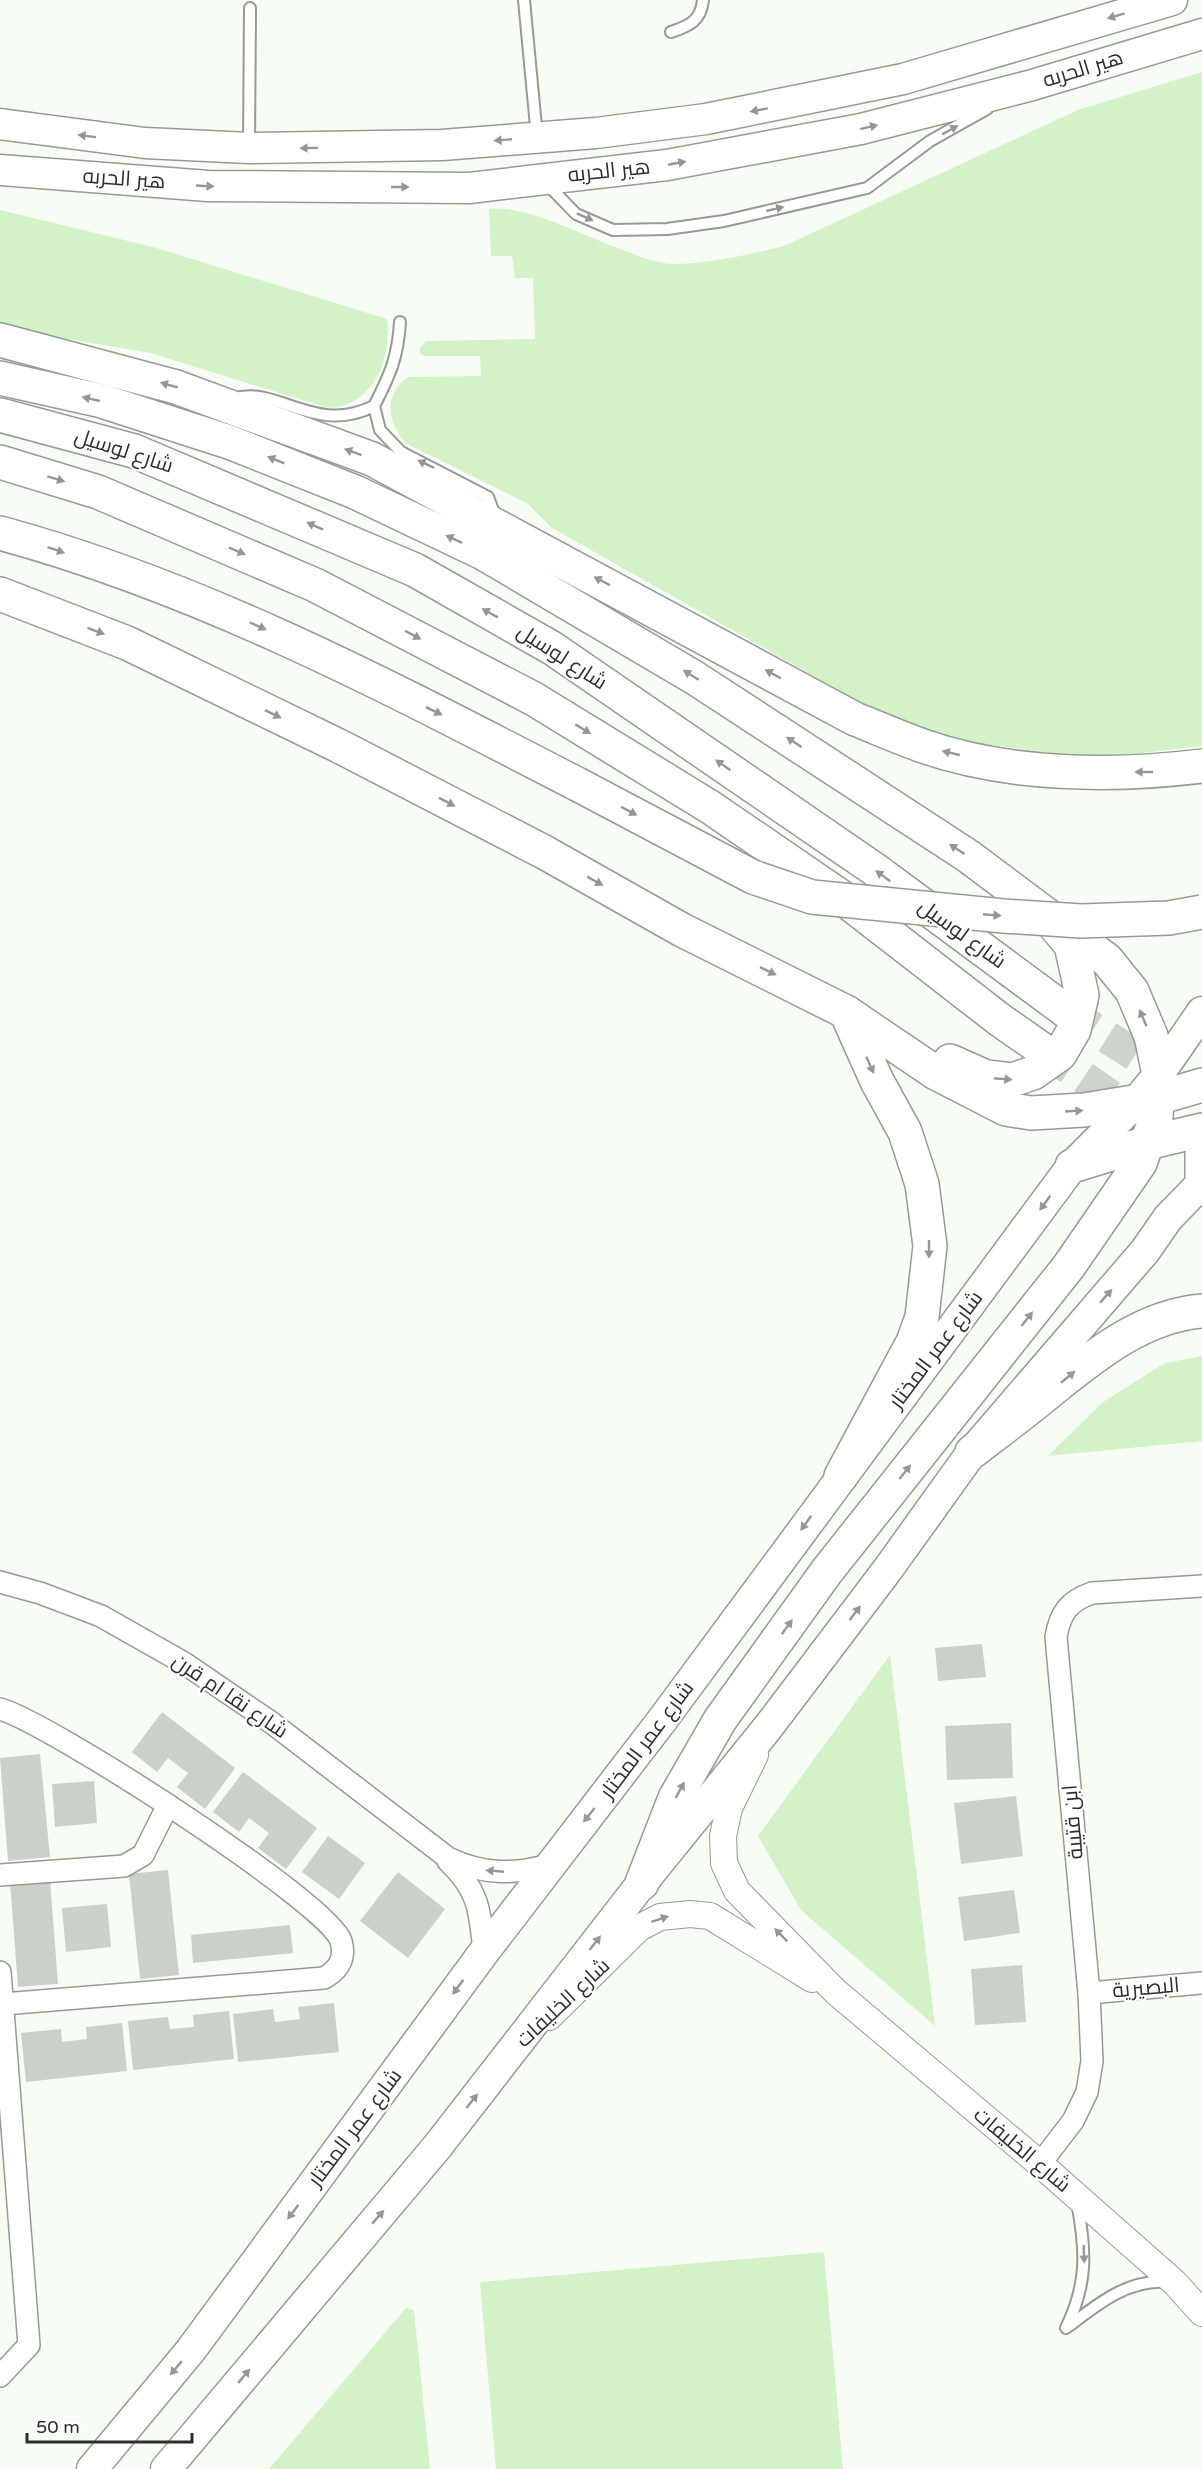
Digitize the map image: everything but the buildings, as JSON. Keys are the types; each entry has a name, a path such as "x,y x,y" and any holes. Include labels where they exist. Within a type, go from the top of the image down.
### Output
{"highway":[{"path":"0,340 26,345 176,387 372,459 855,719 925,747 1013,767 1062,772 1158,772 1202,766"},
{"path":"0,378 102,401 229,442 355,492 483,553 695,678 968,856 1107,960 1132,991 1151,1036 1151,1091 1147,1143 1140,1163 1069,1266 827,1570 720,1720 675,1798 642,1882"},
{"name":"شارع لوسيل","path":"0,415 135,451 415,570 552,648 874,869 1066,1011"},
{"name":"شارع لوسيل","path":"0,462 98,492 315,585 534,699 710,807 831,889 1000,1020 1043,1050"},
{"path":"0,533 128,575 258,625 446,717 753,877 812,897 980,914 1081,921 1169,918 1202,912"},
{"path":"0,594 127,643 339,746 544,852 682,930 846,1012 936,1073 1006,1109 1031,1113 1084,1110 1151,1091 1202,1085"},
{"path":"888,1040 945,1059 986,1077 1012,1080 1033,1073 1060,1054 1074,1030 1082,995 1071,945 1039,907"},
{"path":"841,1476 913,1342 922,1317 930,1246 922,1184 905,1132 877,1080 846,1012"},
{"path":"1072,1166 1147,1143 1202,1130"},
{"path":"1202,1155 1202,1181"},
{"path":"972,1452 1099,1352 1139,1329 1169,1318 1202,1311"}],"main road":[{"name":"هير الحربه","path":"0,124 145,143 249,148 442,145 596,133 706,119 903,79 1172,0"},
{"name":"هير الحربه","path":"0,170 208,186 469,188 667,165 861,129 1029,86 1202,34"},
{"path":"30,172 33,129"},
{"path":"537,137 542,178"},
{"name":"شارع عمر المختار","path":"92,2469 191,2350 484,1952 663,1719 1072,1166 1151,1091 1202,1012"},
{"path":"166,2469 403,2189 642,1882 769,1726 888,1569 972,1452 1145,1251 1168,1218 1202,1181"}],"street":[{"name":"شارع نقا ام قرن","path":"0,1582 40,1593 101,1616 184,1663 272,1723 437,1850 460,1864 487,1871 527,1871 552,1864"},
{"name":"ابن قتيبة","path":"1040,2164 1073,2121 1086,2092 1092,2061 1089,1993 1056,1637 1058,1622 1064,1610 1076,1599 1092,1593 1202,1586"},
{"path":"0,1709 66,1740 168,1805 325,1918 341,1940 342,1958 337,1970 324,1978 3,2004"},
{"name":"شارع الخليفات","path":"769,1726 729,1808 723,1836 724,1863 737,1891 836,1992 1040,2164 1175,2283 1202,2313"},
{"path":"0,1875 124,1866 143,1855 168,1805"},
{"name":"شارع نقا ام قرن","path":"437,1850 465,1877 477,1902 484,1952"},
{"name":"شارع الخليفات","path":"508,2055 582,1987 639,1928 660,1917 710,1916 836,1992"},
{"path":"0,1972 7,2154 29,2344 0,2376"},
{"name":"البصيرية","path":"1089,1993 1202,1983"}],"lane":[{"path":"524,0 537,137"},
{"path":"671,33 693,24 702,10 703,0"},
{"path":"249,148 250,8"},
{"path":"542,178 576,214 614,230 667,229 724,221 867,188 930,141 1029,86"},
{"path":"221,404 245,395 321,415 342,417 358,414 374,406 392,372 397,354 400,322"},
{"path":"374,406 380,430 390,443 400,452 488,497 498,526"},
{"path":"1076,2196 1083,2232 1085,2263 1081,2292 1066,2328 1107,2298 1127,2289 1152,2281 1175,2283"}],"green space":[{"path":"1202,72 1202,746 1107,757 1061,754 967,742 879,713 552,528 528,504 405,443 399,435 390,409 391,400 394,392 408,377 481,376 480,356 424,356 420,354 420,348 426,341 535,339 533,278 515,278 512,256 491,256 489,209 507,209 551,221 622,250 663,263 706,262 741,256 784,246 1078,110"},
{"path":"0,210 153,247 387,319 388,334 383,364 368,390 357,399 328,408 151,353 0,328"},
{"path":"1202,1356 1202,1441 1048,1456 1103,1402 1165,1363"},
{"path":"890,1655 935,2026 801,1910 758,1836"},
{"path":"824,2252 843,2469 496,2469 480,2282"},
{"path":"406,2308 414,2310 430,2469 269,2469"}],"tunnel":[{"path":"1066,1011 1175,1080"},
{"path":"1043,1050 1138,1115"}]}
